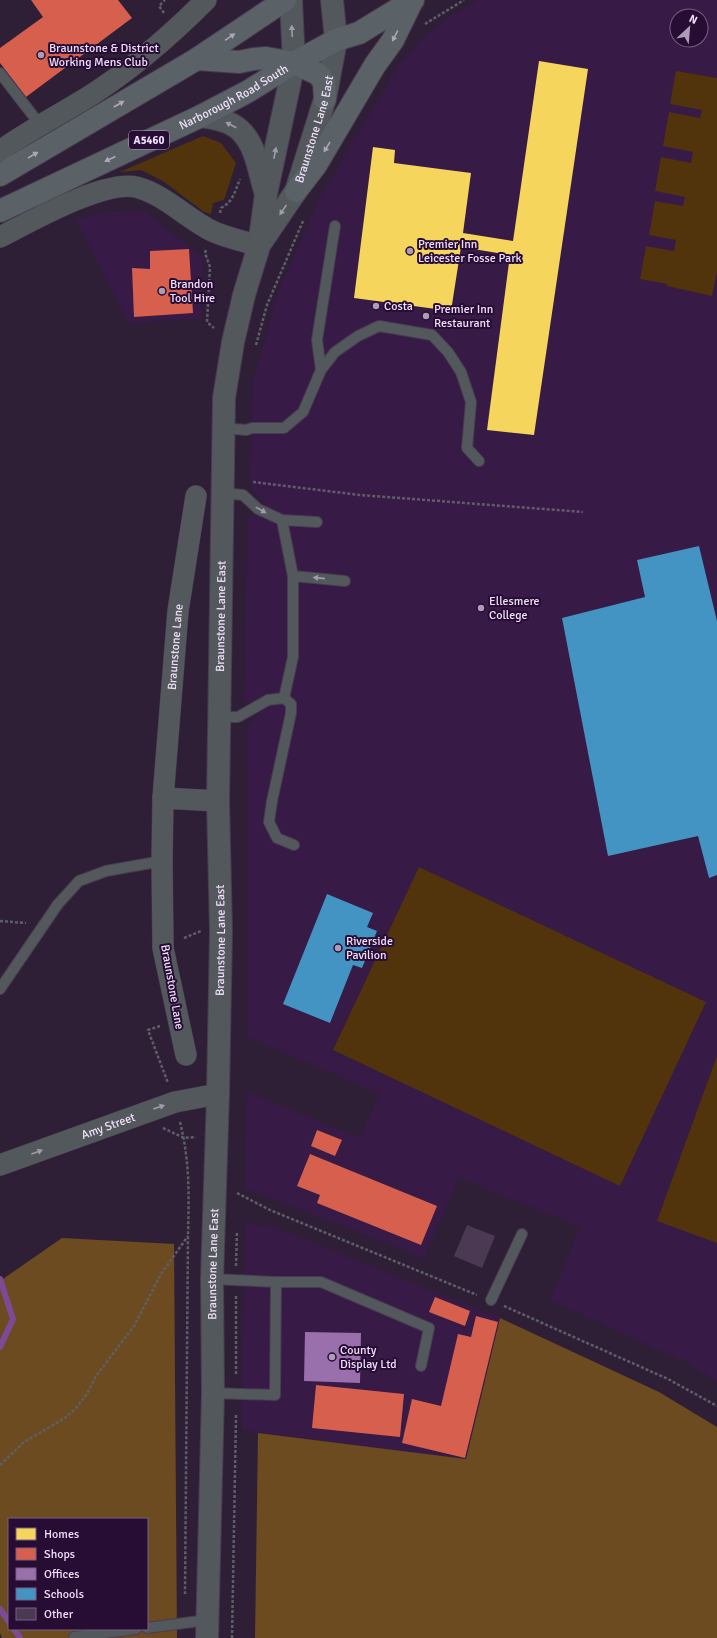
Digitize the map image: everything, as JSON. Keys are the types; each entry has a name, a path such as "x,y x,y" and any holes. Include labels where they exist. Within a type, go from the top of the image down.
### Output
{"main road":[{"path":"0,175 197,59 285,0"},
{"path":"296,191 316,165 375,65 393,40 410,0"},
{"name":"A5460","path":"336,40 360,33 410,0"},
{"name":"Narborough Road South","path":"0,211 201,116 247,92 294,63 336,40"},
{"path":"197,59 239,62 254,58 266,58 294,63 318,74 324,82 325,99"}],"street":[{"path":"0,151 19,137 41,126 90,96 176,30 206,0"},
{"name":"Braunstone Lane East","path":"207,1629 213,1393 212,1279 217,1137 221,931 218,801 219,717 233,494 224,428 224,398 233,342 244,295 259,246 266,194 294,63 291,0"},
{"name":"Braunstone Lane East","path":"259,246 296,191 325,99 336,40 332,0"},
{"path":"201,116 231,124 243,132 251,142 266,194"},
{"path":"19,137 86,124"},
{"path":"0,237 65,204 98,192 118,187 134,187 162,198 183,214 213,231 259,246"},
{"name":"Braunstone Lane","path":"186,1055 177,1020 164,948 162,861 163,798 178,611 196,496"},
{"path":"163,798 218,801"},
{"name":"Amy Street","path":"0,1165 175,1102 218,1094"}],"lane":[{"path":"0,73 41,126"},
{"path":"321,370 317,340 335,226"},
{"path":"224,428 246,430 252,428 284,428 303,412 321,370 335,352 358,336 379,326 432,335 448,352 461,372 471,402 467,448 479,462"},
{"path":"233,494 258,509 282,520 317,522"},
{"path":"282,520 293,576 292,657 284,698"},
{"path":"293,576 345,581"},
{"path":"219,717 238,717 268,700 284,698 291,704 291,713 272,801 269,822 277,838 294,845"},
{"path":"0,989 58,904 79,881 106,871 162,861"},
{"path":"491,1300 522,1234"},
{"path":"212,1279 236,1281 321,1282 429,1328 420,1366"},
{"path":"213,1393 275,1394 276,1282"},
{"path":"148,1628 185,1623 207,1629"},
{"path":"74,1637 128,1630"}],"path":[{"path":"255,350 266,304 305,217"},
{"path":"213,231 205,253 210,267 207,322 233,342"},
{"path":"233,494 245,481 360,495 583,512"},
{"path":"0,921 45,924"},
{"path":"177,1020 148,1030 175,1102 184,1138 190,1183 188,1236 185,1623"},
{"path":"134,1116 184,1138 217,1137"},
{"path":"237,1185 237,1201"},
{"path":"232,1638 237,1225"},
{"path":"0,1465 24,1442 66,1418 76,1408 96,1376 134,1326 161,1274 188,1236"}],"shaded area":[{"name":"Ellesmere College","path":"479,0 717,0 717,1381 690,1364 550,1300 580,1227 459,1178 424,1258 245,1188 247,1091 360,1138 379,1094 248,1037 247,727 259,713 244,697 248,519 264,503 250,488 253,382 278,292 320,197 398,66 429,32 451,16"},
{"path":"676,71 717,78 717,272 712,296 667,286 667,284 640,279 646,246 674,251 676,240 649,235 655,201 683,206 685,197 655,191 661,157 691,163 693,152 663,146 669,112 700,118 702,110 670,104"},
{"path":"203,136 221,143 236,163 224,200 213,203 211,214 204,212 163,181 141,170 120,172"},
{"path":"144,211 203,258 201,319 128,323 76,220 92,215 113,212"},
{"path":"419,867 706,1002 620,1186 333,1050"},
{"path":"717,1056 717,1243 657,1221"},
{"path":"245,1222 280,1229 500,1318 466,1459 242,1430 241,1403"},
{"path":"62,1238 174,1244 177,1638 2,1638 0,1633 0,1281"},
{"path":"500,1318 659,1392 717,1427 717,1638 255,1638 258,1433 466,1459"}],"building: Homes":[{"name":"Premier Inn Leicester Fosse Park","path":"539,61 588,69 534,435 487,430 510,255 461,247 451,311 354,298 373,147 395,150 394,163 471,173 463,233 513,241"}],"building: Shops":[{"name":"Braunstone & District Working Mens Club","path":"31,0 118,0 132,18 26,97 0,63 0,48 43,17"},
{"name":"Brandon Tool Hire","path":"189,249 193,313 134,317 132,268 150,269 150,251"},
{"path":"317,1130 342,1140 335,1156 311,1146"},
{"path":"310,1154 437,1206 421,1245 317,1203 320,1195 297,1186"},
{"path":"435,1297 470,1311 465,1326 429,1312"},
{"path":"476,1316 498,1322 465,1458 402,1443 412,1399 441,1406 458,1334 471,1337"},
{"path":"316,1385 404,1394 400,1437 312,1428"}],"building: Offices":[{"name":"County Display Ltd","path":"305,1332 361,1333 360,1383 304,1381"}],"building: Schools":[{"path":"699,546 717,621 717,875 709,878 698,836 608,856 562,618 645,597 637,560"},
{"name":"Riverside Pavilion","path":"327,894 373,913 367,927 377,931 362,968 353,965 330,1023 283,1004"}],"building: Other":[{"path":"467,1225 495,1236 482,1268 454,1256"}],"waterway":[{"path":"0,1279 13,1319 0,1347"},
{"path":"0,1609 8,1621"},
{"path":"15,1630 20,1638"}],"place":[{"name":"Braunstone & District Working Mens Club","path":"41,55"},
{"name":"Premier Inn Leicester Fosse Park","path":"410,251"},
{"name":"Brandon Tool Hire","path":"162,291"},
{"name":"Costa","path":"376,306"},
{"name":"Premier Inn Restaurant","path":"426,316"},
{"name":"Ellesmere College","path":"481,608"},
{"name":"Riverside Pavilion","path":"338,948"},
{"name":"County Display Ltd","path":"332,1357"}]}
